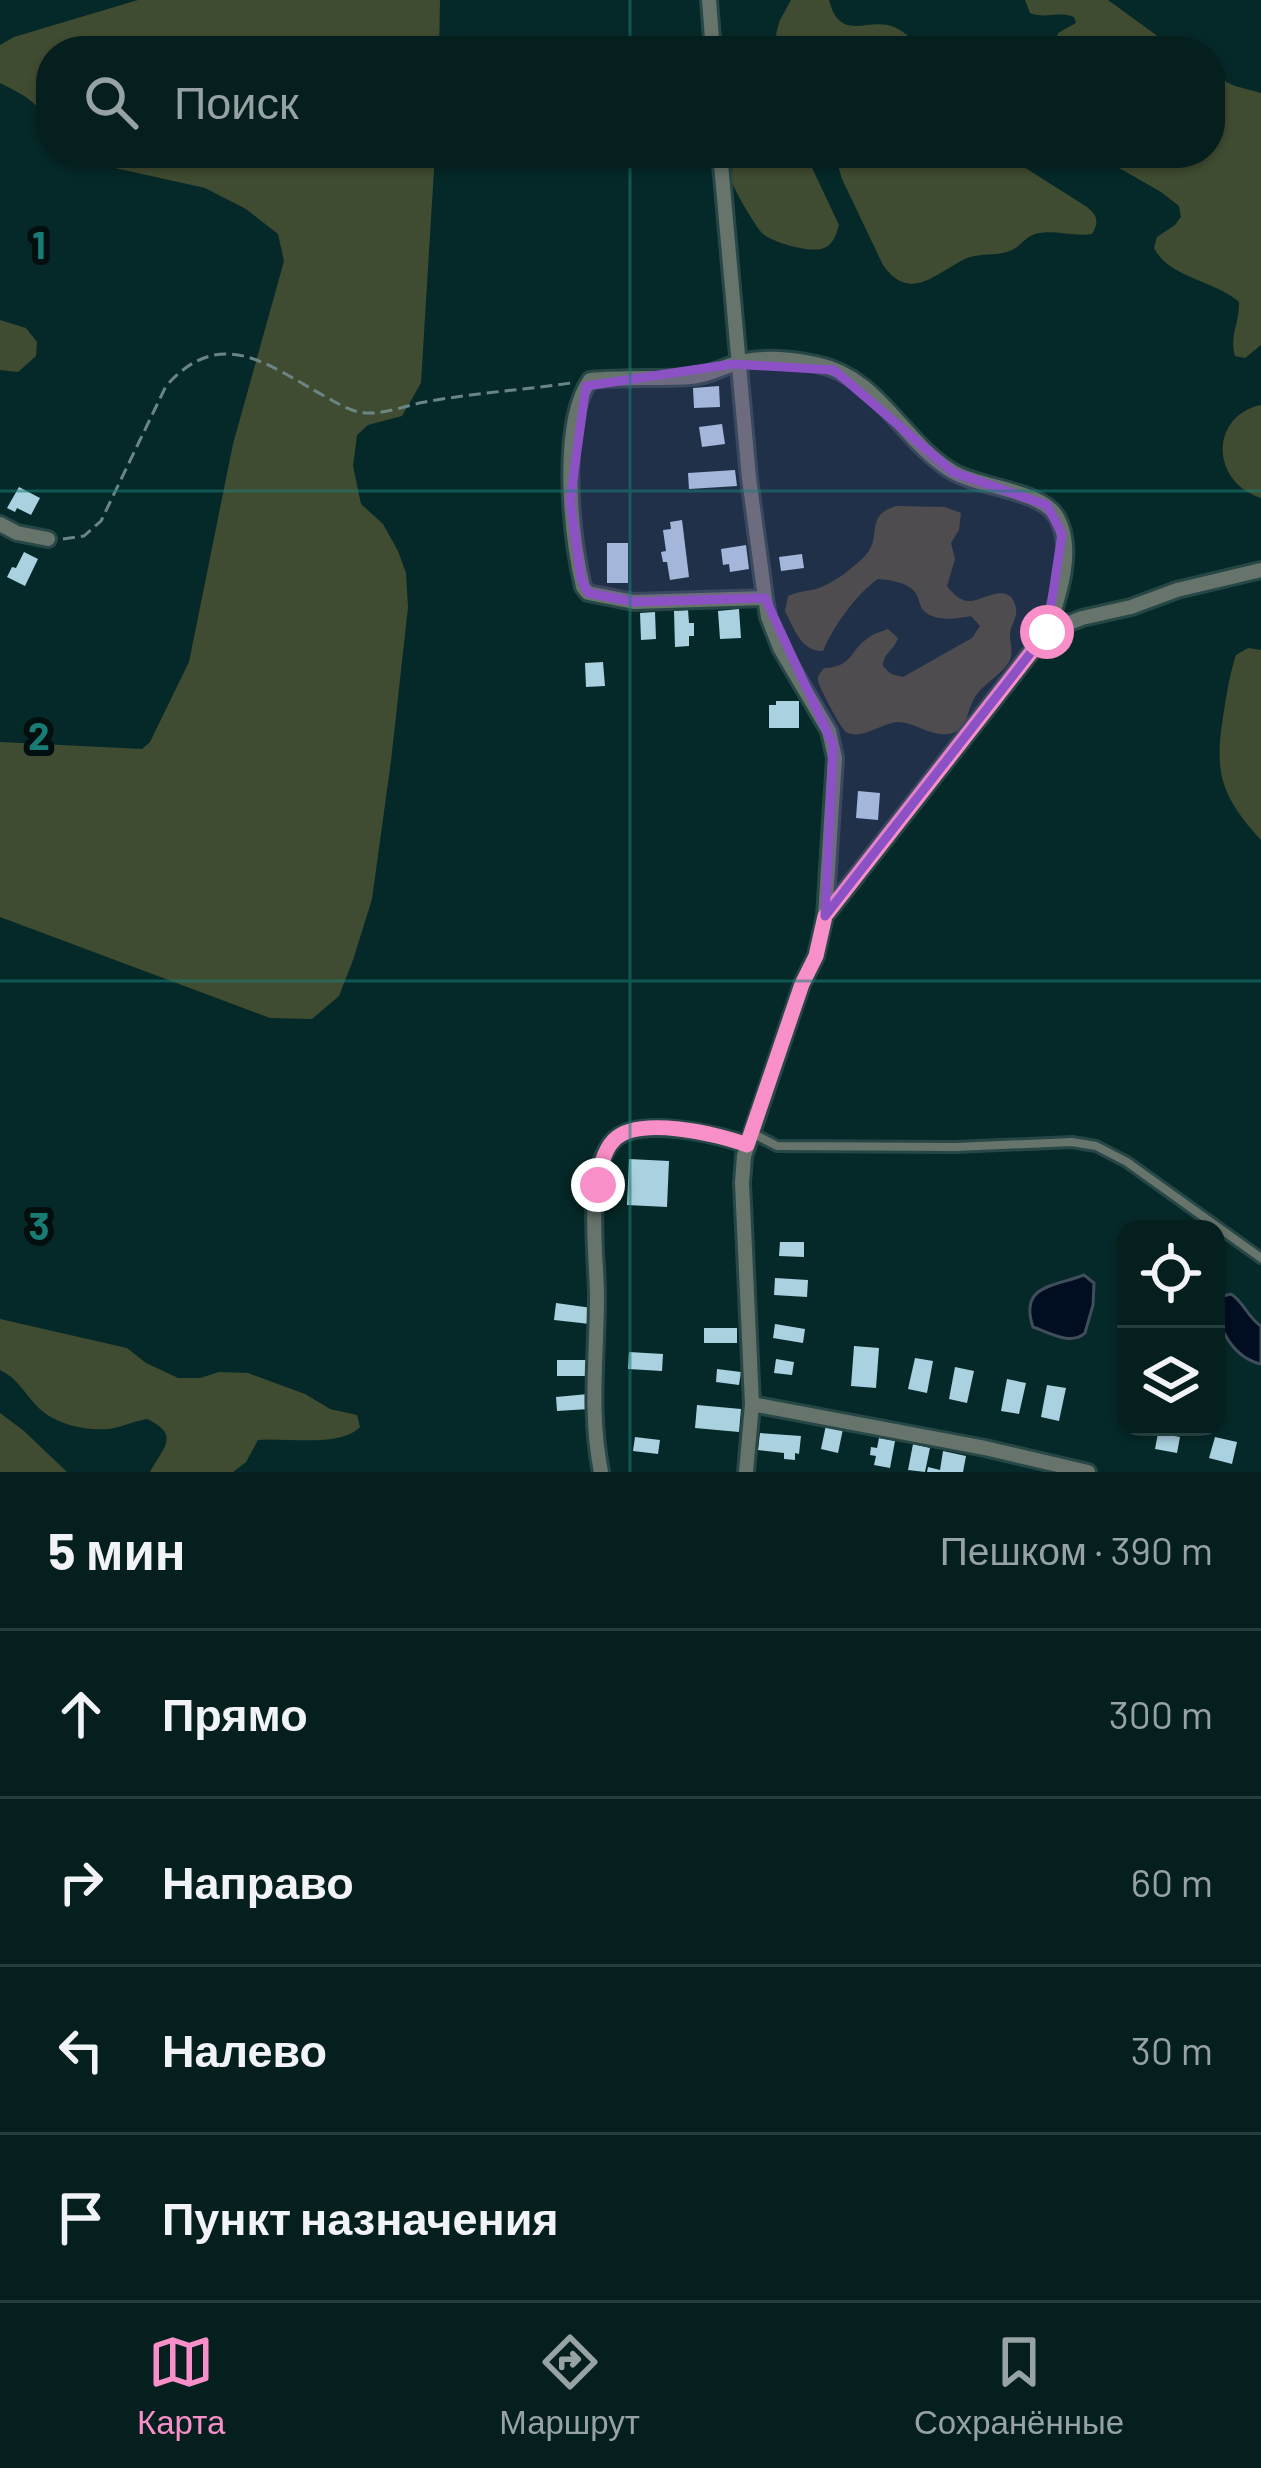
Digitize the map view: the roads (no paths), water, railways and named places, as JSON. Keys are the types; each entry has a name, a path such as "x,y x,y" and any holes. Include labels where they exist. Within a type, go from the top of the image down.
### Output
{"street":[{"path":"709,0 712,36"},
{"path":"722,168 749,478 768,617 833,745 825,916 816,956 749,1139 742,1183 752,1404 746,1472"},
{"path":"765,598 634,602 588,593 570,501 577,411 590,380 714,374 740,362 793,361 835,370 866,388 930,455 953,472 1046,505 1058,518 1065,560 1047,632 825,916"},
{"path":"0,524 48,539"},
{"path":"1047,632 1178,590 1261,570"},
{"path":"602,1472 593,1412 597,1294 593,1238 606,1152 620,1135 641,1128 749,1139"},
{"path":"752,1404 1088,1472"}],"lane":[{"path":"749,1139 777,1146 1072,1142 1096,1146 1126,1162 1261,1258"}],"water":[{"path":"1084,1275 1094,1283 1085,1333 1067,1338 1033,1327 1030,1313 1035,1295"},
{"path":"1231,1294 1261,1326 1261,1364 1235,1349 1225,1334 1225,1296"}]}
